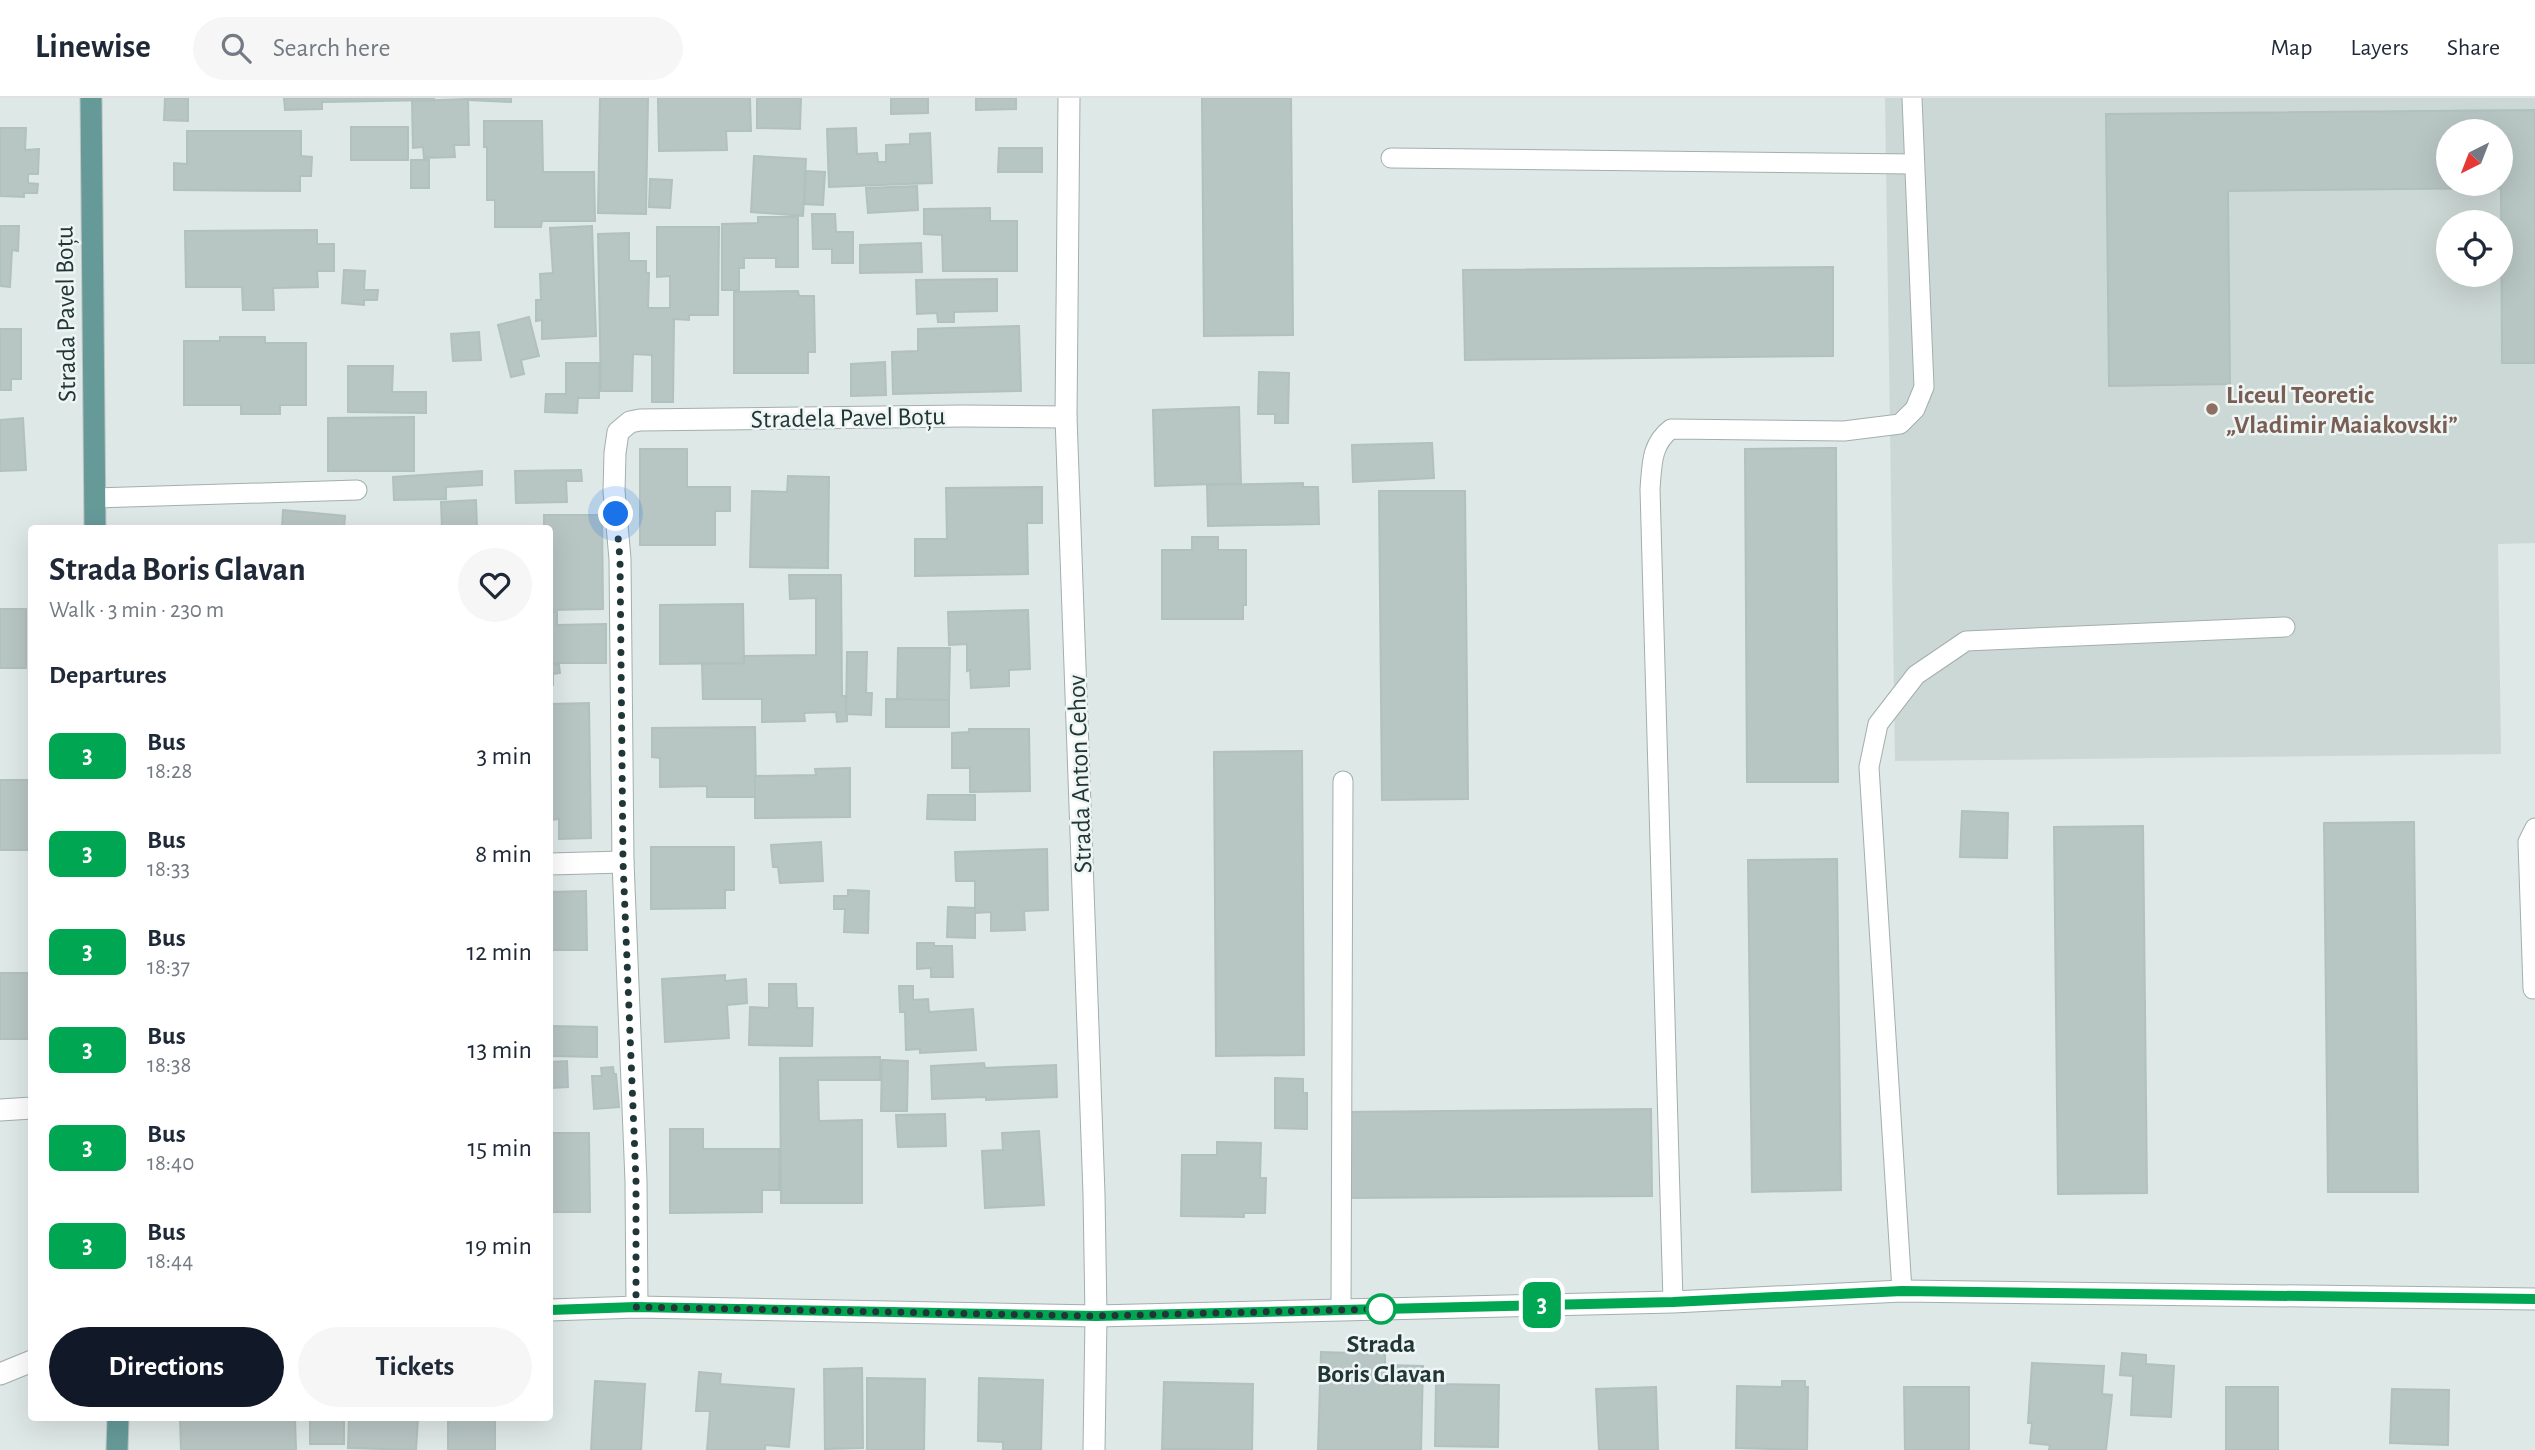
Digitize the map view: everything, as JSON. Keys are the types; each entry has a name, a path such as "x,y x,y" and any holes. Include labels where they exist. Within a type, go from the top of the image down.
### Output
{"main road":[{"name":"Strada Pavel Boțu","path":"90,98 95,525"},
{"path":"117,1450 118,1421"}],"street":[{"name":"Strada Anton Cehov","path":"1069,98 1066,417 1094,1194 1094,1450"},
{"name":"Stradela Pavel Boțu","path":"636,1307 636,1181 623,862 620,559 614,491 623,430 963,416 1066,417"},
{"path":"553,864 623,862"},
{"path":"0,1110 28,1108"},
{"path":"553,1310 636,1307 1096,1316 1673,1302 1902,1291 2535,1298"},
{"path":"0,1374 28,1363"}],"lane":[{"path":"1673,1302 1650,489 1654,450 1660,437 1671,429 1844,431 1900,424 1915,409 1924,387 1912,98"},
{"path":"1391,158 1914,164"},
{"path":"95,498 356,490"},
{"path":"1902,1291 1869,767 1878,724 1916,675 1966,641 2285,627"},
{"path":"1340,1310 1343,781"},
{"path":"2533,989 2528,842 2535,828"}],"shaded area":[{"name":"Liceul Teoretic „Vladimir Maiakovski”","path":"1885,98 2535,98 2535,543 2498,544 2501,754 1895,761"}],"building":[{"path":"165,98 188,98 188,121 164,120"},
{"path":"284,98 434,100 322,102 322,109 285,110"},
{"path":"465,98 511,98 511,102 468,100"},
{"path":"600,98 648,98 646,214 598,213"},
{"path":"658,98 750,98 751,131 726,131 727,150 659,151"},
{"path":"757,98 801,98 800,129 757,128"},
{"path":"891,98 928,98 928,113 891,114"},
{"path":"976,98 1016,98 1016,109 976,110"},
{"path":"1202,98 1291,98 1293,335 1204,336"},
{"path":"468,99 469,145 454,145 455,157 424,158 423,147 413,148 412,101"},
{"path":"2535,110 2535,363 2502,363 2502,287 2513,287 2513,210 2501,210 2501,196 2513,196 2513,119 2436,119 2436,189 2228,191 2230,384 2109,386 2106,114"},
{"path":"484,121 542,121 543,172 594,172 595,221 542,221 541,227 495,227 495,200 487,200"},
{"path":"351,127 408,127 408,160 351,160"},
{"path":"0,128 26,128 25,150 39,149 38,174 28,174 28,183 38,184 37,193 24,193 24,197 0,196"},
{"path":"856,128 857,154 877,153 878,162 886,162 886,145 910,144 910,134 930,133 932,183 829,187 827,129"},
{"path":"187,131 301,131 301,156 312,157 311,176 300,176 300,191 174,190 174,163 187,164"},
{"path":"999,148 1042,148 1042,172 998,172"},
{"path":"754,156 806,159 803,216 751,212"},
{"path":"411,160 429,160 429,188 411,188"},
{"path":"806,171 825,172 823,205 804,204"},
{"path":"650,179 672,180 670,208 649,207"},
{"path":"917,186 918,210 868,213 866,188"},
{"path":"990,208 990,221 1017,221 1017,271 943,271 942,235 924,234 924,209"},
{"path":"812,214 835,214 836,232 853,232 853,263 832,263 832,249 813,249"},
{"path":"758,217 798,217 798,267 776,267 776,258 744,258 744,268 739,268 739,290 722,290 722,224 758,223"},
{"path":"0,226 19,226 18,251 12,250 10,287 0,286"},
{"path":"592,226 596,336 542,339 542,320 536,321 536,300 541,300 540,274 553,273 550,228"},
{"path":"657,227 719,227 718,315 689,315 689,320 674,319 673,402 652,402 652,355 633,354 632,391 601,391 598,234 629,233 629,261 646,261 646,273 649,273 648,308 670,308 670,276 657,277"},
{"path":"317,230 317,244 334,244 334,271 317,271 318,287 273,288 274,310 243,310 242,287 186,287 185,231"},
{"path":"921,243 922,272 860,273 860,245"},
{"path":"1833,267 1833,356 1465,360 1463,270"},
{"path":"344,270 365,271 364,290 378,290 377,300 364,300 364,305 342,303"},
{"path":"997,279 997,311 954,312 954,322 938,322 937,313 917,314 916,280"},
{"path":"798,291 799,296 814,296 815,352 808,352 808,373 734,373 734,292"},
{"path":"529,317 539,356 521,360 524,374 511,377 498,325"},
{"path":"1019,326 1021,391 893,394 892,352 918,351 918,329"},
{"path":"0,329 21,329 21,379 11,379 11,390 0,390"},
{"path":"479,332 481,360 453,361 451,334"},
{"path":"220,337 265,337 265,343 306,343 306,405 280,405 280,414 241,414 241,405 184,405 184,341 220,341"},
{"path":"885,362 886,395 851,396 851,364"},
{"path":"566,363 599,363 599,398 578,398 577,413 545,412 546,394 566,394"},
{"path":"348,366 393,366 392,392 426,392 426,413 348,412"},
{"path":"1259,372 1289,373 1288,423 1275,423 1275,414 1258,414"},
{"path":"1239,407 1241,483 1155,486 1153,410"},
{"path":"414,417 414,471 328,471 328,418"},
{"path":"23,418 26,470 0,471 0,420"},
{"path":"1432,443 1434,478 1353,482 1352,445"},
{"path":"1836,448 1838,782 1747,782 1745,449"},
{"path":"640,449 687,449 687,487 730,487 730,511 715,511 715,545 640,545"},
{"path":"581,470 582,481 566,481 567,502 516,503 515,471"},
{"path":"482,471 482,485 446,487 446,499 394,500 393,477"},
{"path":"788,476 829,477 828,568 750,567 752,491 787,492"},
{"path":"1303,483 1303,487 1318,487 1319,524 1208,526 1207,485"},
{"path":"1042,487 1042,523 1027,523 1028,574 915,576 915,539 947,539 946,488"},
{"path":"1379,491 1465,491 1468,799 1382,800"},
{"path":"476,500 477,525 442,525 441,502"},
{"path":"283,510 345,516 344,525 282,525"},
{"path":"544,515 602,515 603,609 553,610 553,525 544,525"},
{"path":"1192,537 1218,537 1218,550 1246,550 1246,605 1243,605 1243,619 1162,619 1162,550 1192,550"},
{"path":"789,575 841,575 842,696 847,696 847,721 837,722 836,712 804,713 805,721 762,722 762,699 703,699 702,664 744,663 743,656 816,655 816,598 790,599"},
{"path":"743,604 744,663 660,664 660,605"},
{"path":"0,609 26,609 26,668 0,668"},
{"path":"1028,610 1030,669 1009,670 1009,686 971,688 970,670 967,671 967,644 949,645 948,612"},
{"path":"553,612 557,612 557,625 606,624 606,663 553,663"},
{"path":"898,648 950,648 949,700 897,700"},
{"path":"847,652 867,652 866,693 872,693 871,715 846,714"},
{"path":"553,665 559,665 560,673 553,674"},
{"path":"886,699 949,700 949,727 886,727"},
{"path":"589,703 591,838 559,839 559,819 553,820 553,704"},
{"path":"755,727 756,797 707,797 707,786 660,787 660,758 652,757 652,728"},
{"path":"969,729 1029,729 1030,791 970,792 970,768 952,768 952,733 969,732"},
{"path":"1302,751 1304,1055 1216,1056 1214,752"},
{"path":"850,768 850,817 755,818 755,776 816,775 815,769"},
{"path":"0,780 28,780 28,850 0,850"},
{"path":"928,795 975,795 975,820 927,819"},
{"path":"1962,811 2008,813 2007,858 1960,857"},
{"path":"2414,822 2418,1192 2328,1192 2324,823"},
{"path":"2143,826 2147,1193 2058,1194 2054,827"},
{"path":"821,842 823,881 780,883 778,867 773,867 771,845"},
{"path":"651,847 734,847 734,890 725,890 725,908 651,909"},
{"path":"1047,849 1048,910 1024,911 1025,930 991,931 991,912 975,913 975,881 956,881 955,852"},
{"path":"1837,859 1841,1190 1752,1192 1748,860"},
{"path":"848,890 869,891 868,933 844,932 845,909 834,909 834,896 848,896"},
{"path":"586,891 587,950 553,950 553,892"},
{"path":"948,907 975,908 975,938 947,937"},
{"path":"917,943 952,946 953,977 931,977 931,968 917,969"},
{"path":"0,973 28,973 28,1039 0,1039"},
{"path":"725,975 725,981 746,979 747,1003 727,1005 729,1038 665,1042 662,979"},
{"path":"769,984 796,984 797,1008 813,1008 812,1046 749,1045 750,1007 769,1008"},
{"path":"899,986 913,986 913,1000 928,999 929,1012 973,1009 976,1050 920,1053 920,1049 906,1050 905,1012 900,1012"},
{"path":"553,1026 597,1027 597,1057 553,1056"},
{"path":"880,1057 880,1080 818,1080 819,1121 862,1120 862,1203 781,1203 780,1058"},
{"path":"882,1060 908,1061 907,1111 881,1111"},
{"path":"567,1061 568,1087 553,1088 553,1062"},
{"path":"984,1063 985,1068 1056,1065 1057,1097 932,1099 931,1066"},
{"path":"613,1067 619,1107 594,1109 592,1076 602,1076 601,1068"},
{"path":"1275,1078 1303,1079 1303,1093 1307,1093 1307,1129 1275,1128"},
{"path":"1651,1109 1652,1196 1344,1198 1343,1112"},
{"path":"945,1114 946,1146 898,1147 896,1115"},
{"path":"670,1129 703,1129 703,1149 779,1149 779,1190 762,1190 762,1212 670,1213"},
{"path":"1039,1131 1044,1205 985,1208 982,1151 1003,1150 1002,1133"},
{"path":"553,1133 589,1133 590,1212 553,1212"},
{"path":"1217,1142 1261,1143 1260,1178 1266,1178 1265,1213 1244,1213 1244,1217 1181,1216 1182,1155 1217,1155"},
{"path":"1321,1352 1385,1354 1385,1365 1423,1366 1421,1450 1318,1450"},
{"path":"2122,1353 2146,1355 2146,1364 2174,1366 2171,1417 2131,1415 2133,1376 2120,1375"},
{"path":"2032,1363 2104,1366 2102,1394 2112,1395 2106,1450 2049,1450 2050,1445 2030,1443 2032,1423 2028,1423"},
{"path":"862,1368 863,1448 825,1449 824,1369"},
{"path":"699,1372 721,1374 720,1384 794,1389 789,1447 765,1445 765,1450 707,1450 710,1411 696,1411"},
{"path":"867,1378 925,1379 924,1450 867,1450"},
{"path":"979,1378 1043,1380 1041,1450 1003,1450 1003,1442 978,1441"},
{"path":"595,1381 645,1384 641,1450 591,1450"},
{"path":"1782,1381 1805,1381 1805,1387 1808,1387 1807,1450 1736,1448 1737,1386 1782,1387"},
{"path":"1164,1382 1253,1384 1252,1450 1162,1449"},
{"path":"1436,1384 1499,1385 1498,1447 1435,1446"},
{"path":"1656,1387 1658,1450 1599,1450 1596,1389"},
{"path":"1904,1387 1969,1387 1969,1450 1905,1450"},
{"path":"2226,1387 2278,1387 2278,1450 2226,1450"},
{"path":"2392,1389 2449,1390 2448,1445 2390,1443"},
{"path":"180,1421 295,1421 296,1450 181,1450"},
{"path":"310,1421 344,1421 344,1444 310,1444"},
{"path":"349,1421 418,1421 416,1450 348,1448"},
{"path":"448,1421 495,1421 495,1450 448,1450"}],"bus line":[{"name":"3","path":"553,1310 636,1307 1096,1316 1673,1302 1902,1291 2535,1299"}],"place":[{"name":"Liceul Teoretic „Vladimir Maiakovski”","path":"2212,409"},
{"name":"Strada Boris Glavan","path":"1381,1309"}],"route":[{"path":"616,514 620,559 623,862 636,1181 636,1307 1096,1316 1381,1309"}]}
